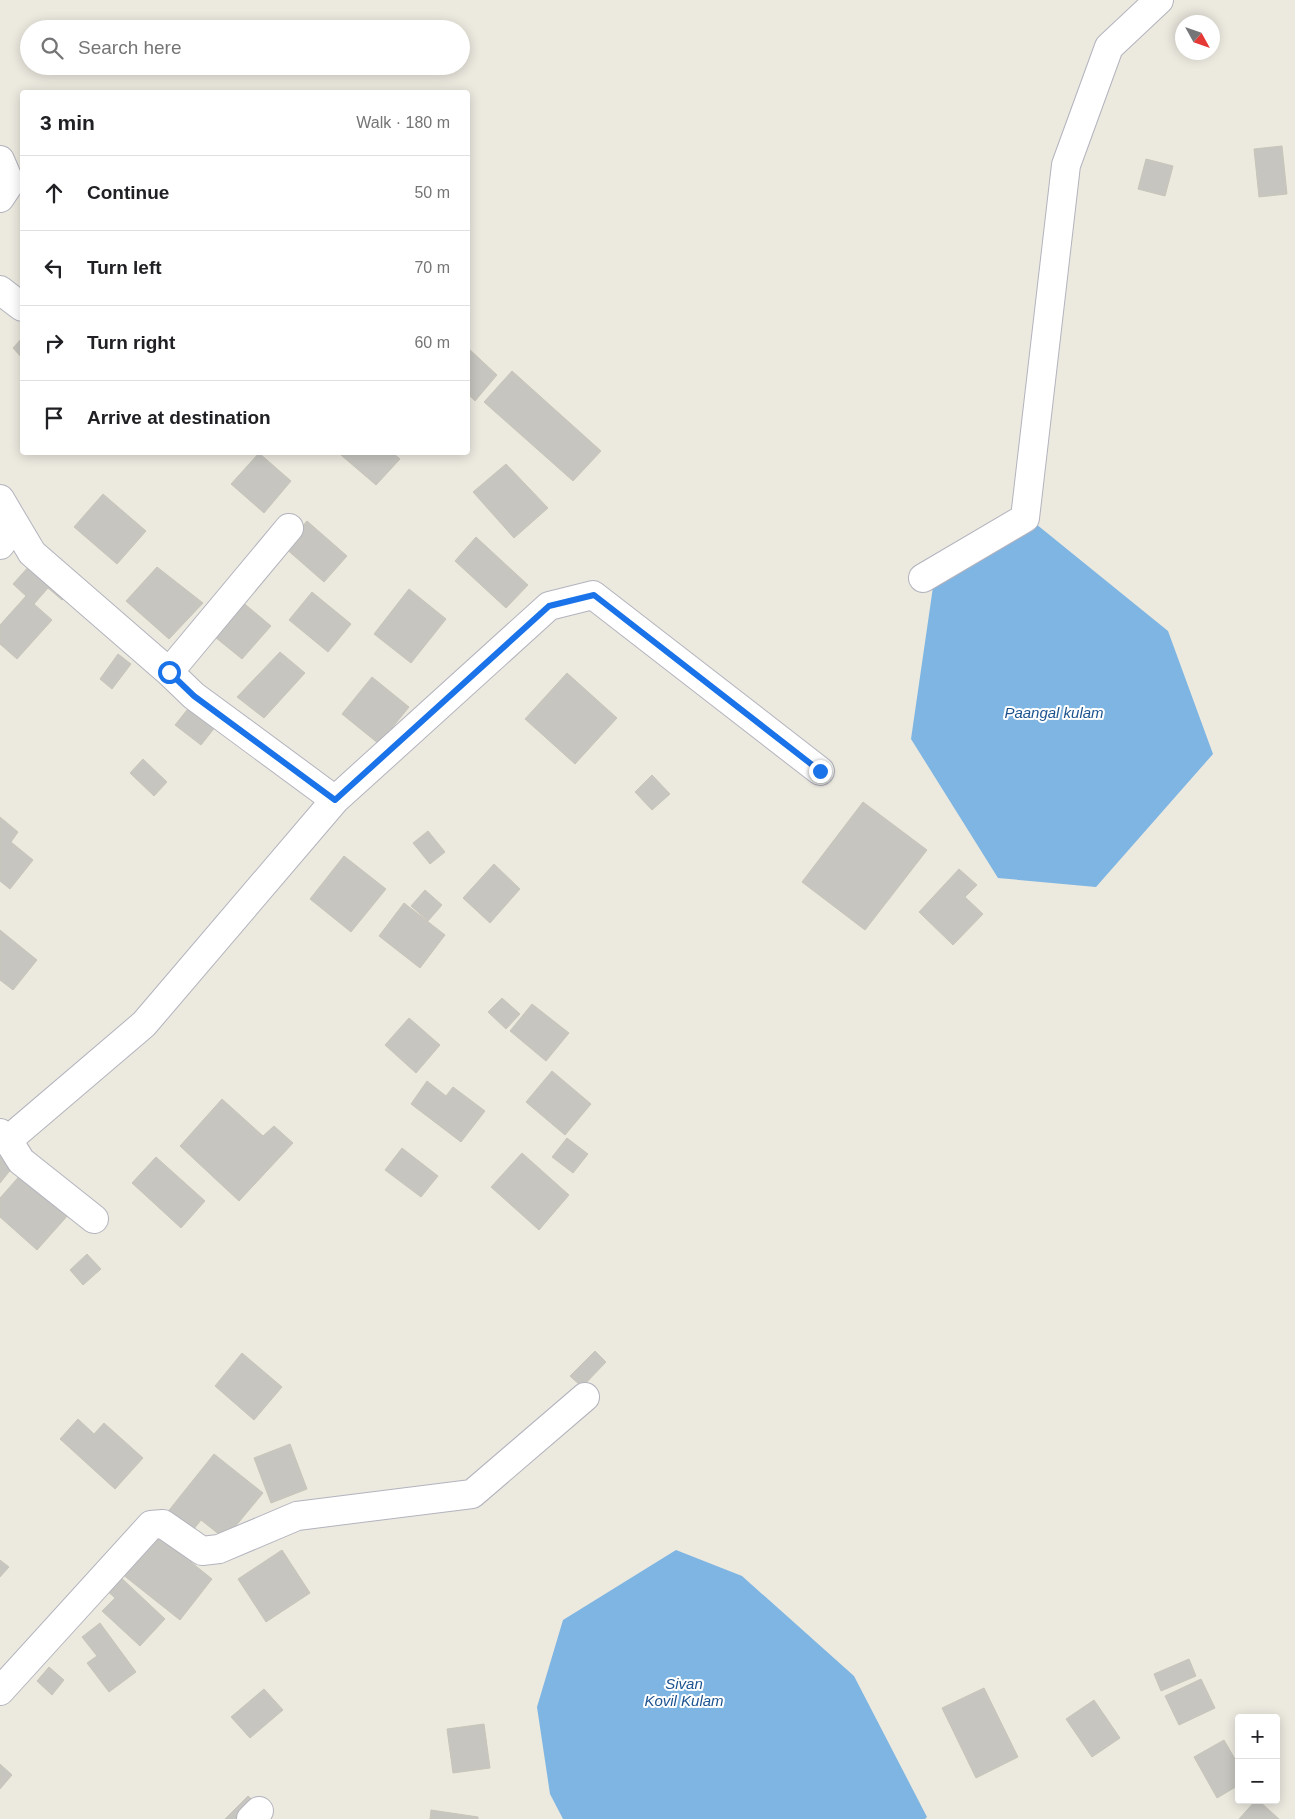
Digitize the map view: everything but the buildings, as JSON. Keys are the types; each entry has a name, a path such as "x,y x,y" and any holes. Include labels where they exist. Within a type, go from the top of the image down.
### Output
{"street":[{"path":"923,578 1026,518 1066,164 1109,47 1159,0"},
{"path":"0,160 10,182 0,198"},
{"path":"0,290 20,305"},
{"path":"0,500 8,535 32,553 194,696 335,800"},
{"path":"169,672 289,528"},
{"path":"94,1219 21,1161 4,1137 144,1024 335,800 549,606 594,595 820,771"},
{"path":"0,1691 151,1525 163,1524 202,1551 219,1549 297,1516 472,1494 585,1397"}],"water":[{"name":"Paangal kulam","path":"1036,524 1168,631 1213,754 1096,887 998,878 911,739 933,587"},
{"name":"Sivan Kovil Kulam","path":"676,1550 742,1576 854,1676 927,1817 925,1819 563,1819 550,1794 537,1707 563,1620"}],"route":[{"path":"169,672 194,696 335,800 549,606 594,595 820,771"}]}
